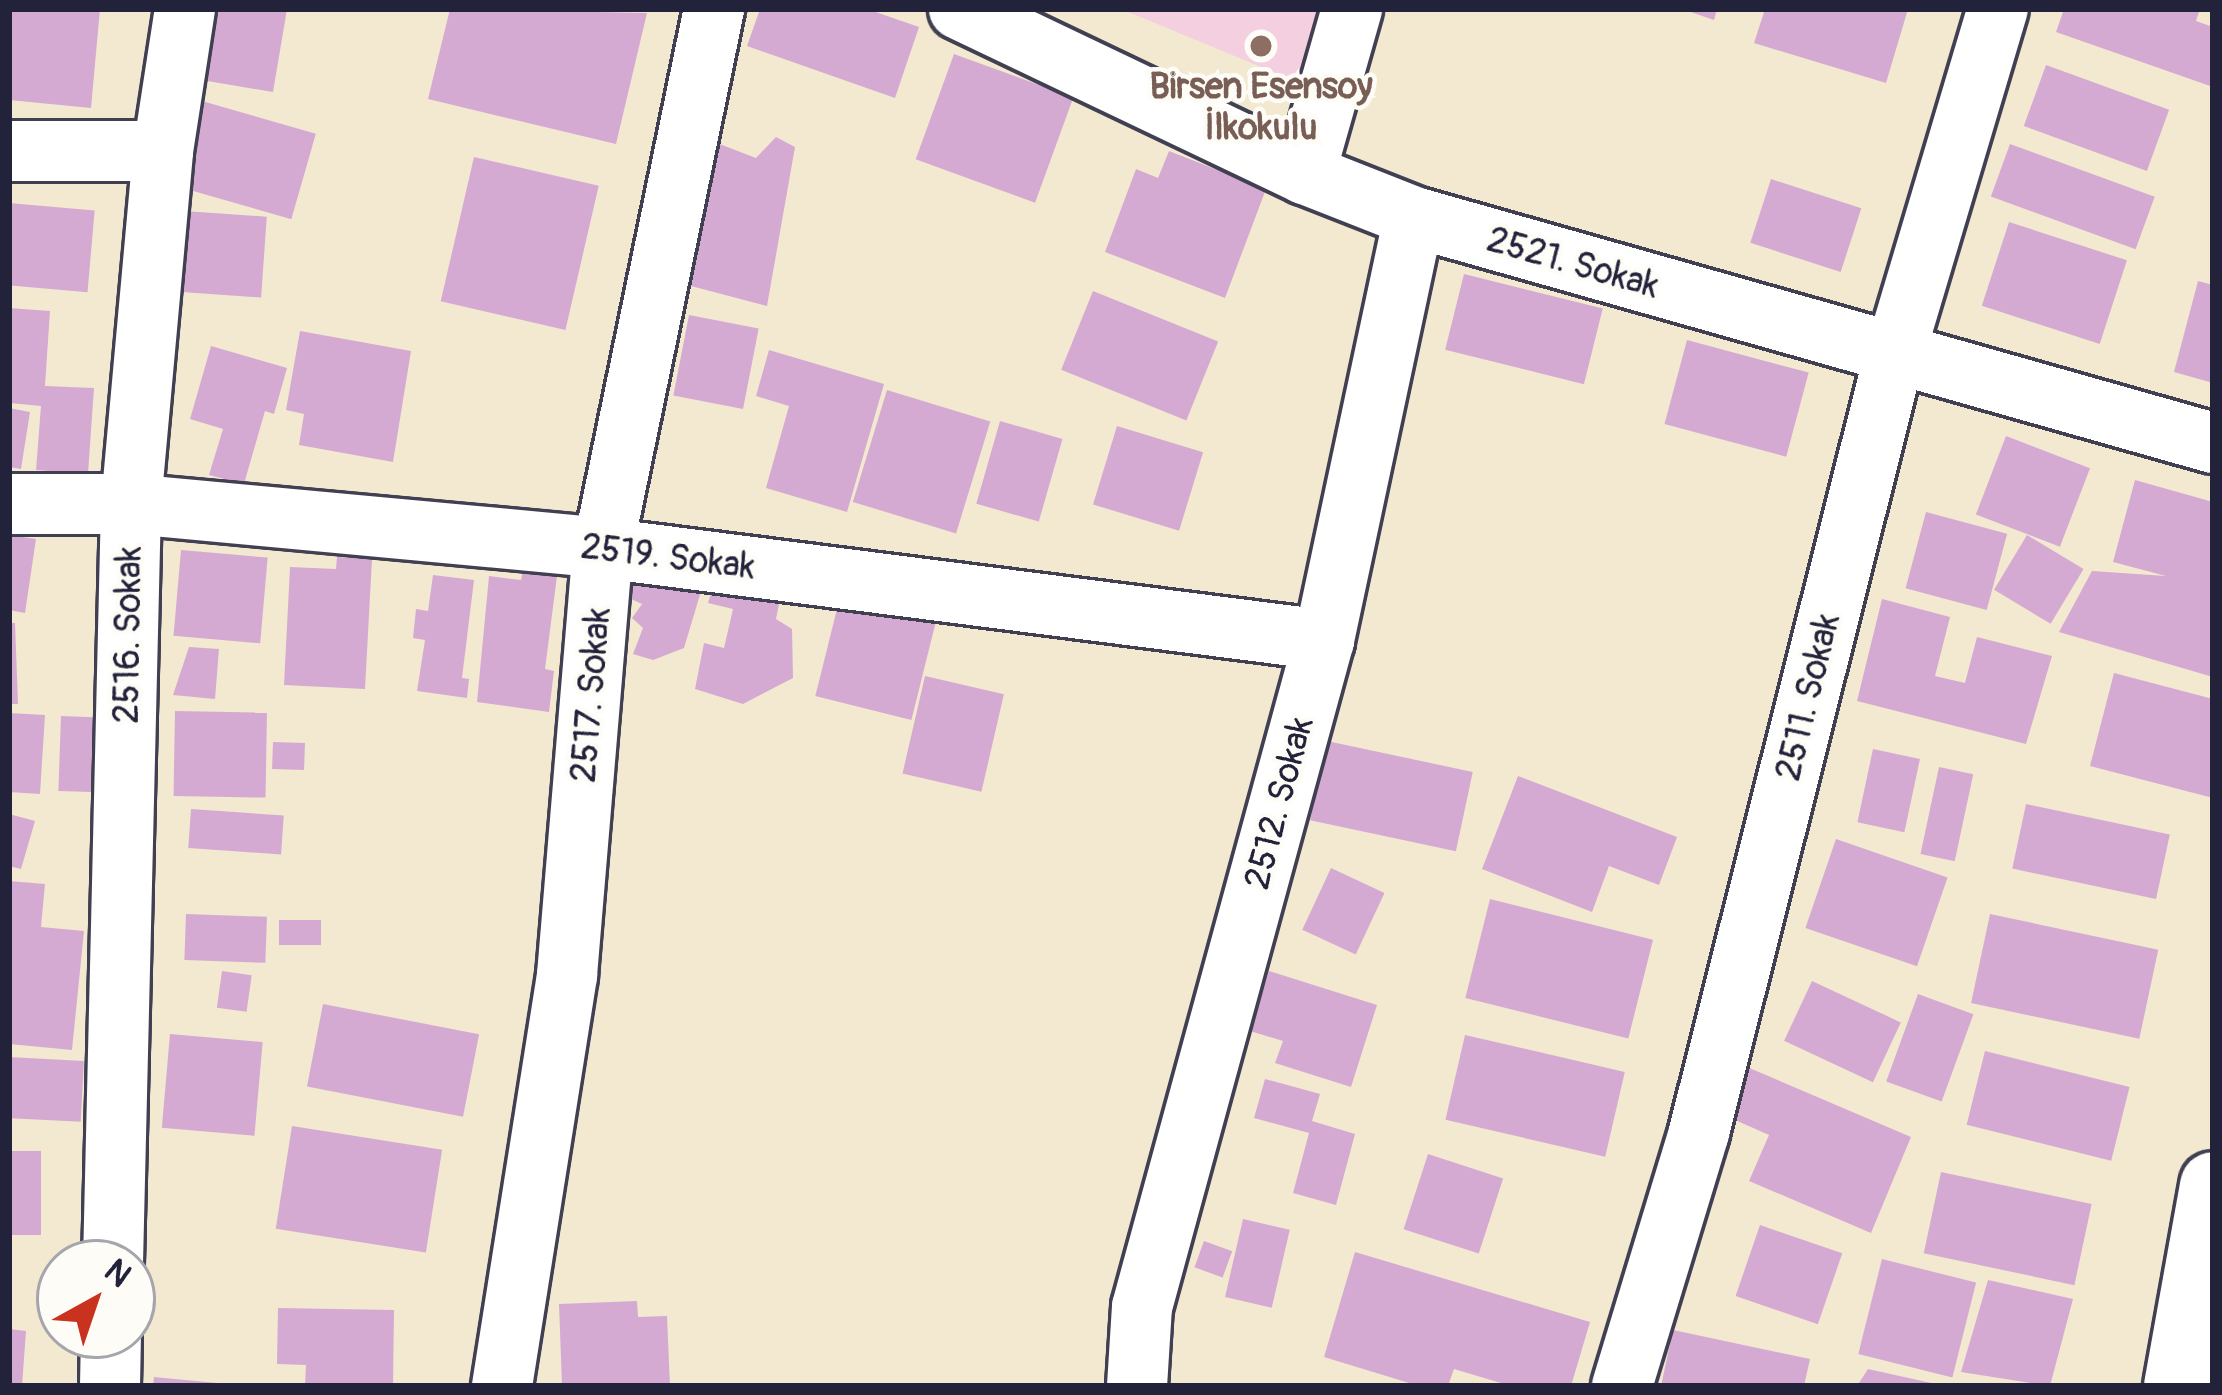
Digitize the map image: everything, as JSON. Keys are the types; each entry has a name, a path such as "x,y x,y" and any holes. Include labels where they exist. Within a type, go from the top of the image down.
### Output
{"street":[{"name":"2516. Sokak","path":"113,1239 131,505 163,151 185,9"},
{"name":"2517. Sokak","path":"502,1386 568,975 603,548 714,9"},
{"name":"2521. Sokak","path":"959,9 1305,174 1414,217 1894,357 2213,443"},
{"path":"1305,174 1352,9"},
{"name":"2511. Sokak","path":"1622,1386 1699,1132 1894,357 1997,9"},
{"path":"9,151 163,151"},
{"name":"2512. Sokak","path":"1137,1386 1142,1307 1324,640 1414,217"},
{"name":"2519. Sokak","path":"9,504 131,505 603,548 1324,640"},
{"path":"2177,1386 2213,1185"}],"shaded area":[{"name":"Birsen Esensoy İlkokulu","path":"1121,9 1325,9 1300,83"}],"building":[{"path":"9,9 100,9 91,108 9,100"},
{"path":"195,9 287,9 273,92 184,77"},
{"path":"450,9 647,13 616,144 428,99"},
{"path":"760,9 867,9 919,27 895,98 747,46"},
{"path":"1682,9 1717,9 1714,20"},
{"path":"1765,9 1908,9 1886,83 1754,43"},
{"path":"2064,9 2200,9 2196,21 2213,27 2213,87 2056,32"},
{"path":"954,54 1073,97 1035,203 916,159"},
{"path":"2046,65 2169,110 2147,171 2024,126"},
{"path":"188,97 316,134 291,219 163,183"},
{"path":"776,137 795,147 767,306 691,286 709,140 756,158"},
{"path":"2010,144 2155,197 2136,249 1991,197"},
{"path":"1169,151 1266,189 1225,298 1105,252 1136,169 1158,178"},
{"path":"474,157 599,186 565,330 441,301"},
{"path":"1771,179 1861,208 1841,272 1750,243"},
{"path":"9,203 95,210 88,292 9,285"},
{"path":"170,210 267,217 261,298 164,291"},
{"path":"2009,222 2127,260 2100,344 1982,306"},
{"path":"1464,274 1603,309 1584,384 1445,350"},
{"path":"2198,281 2213,285 2213,383 2174,372"},
{"path":"1093,291 1218,342 1186,420 1061,370"},
{"path":"9,308 50,311 45,386 94,388 88,474 36,470 41,406 9,403"},
{"path":"689,315 759,329 743,409 673,395"},
{"path":"300,331 411,351 393,462 299,445 304,414 286,410"},
{"path":"1687,340 1809,373 1786,457 1664,424"},
{"path":"211,346 287,368 274,414 265,411 244,484 209,475 223,429 190,419"},
{"path":"769,350 884,384 847,512 766,488 789,406 756,396"},
{"path":"887,390 990,422 956,533 853,502"},
{"path":"9,408 30,412 21,469 9,467"},
{"path":"1000,421 1062,439 1039,522 976,504"},
{"path":"1117,426 1203,452 1179,531 1093,504"},
{"path":"2006,436 2090,468 2060,547 1976,514"},
{"path":"2135,480 2213,502 2213,677 2059,632 2092,571 2166,576 2113,562"},
{"path":"1926,512 2007,534 1987,610 1906,588"},
{"path":"9,535 36,539 25,613 9,610"},
{"path":"2027,535 2084,569 2051,624 1994,590"},
{"path":"181,550 268,558 260,643 174,636"},
{"path":"337,557 372,559 365,689 284,685 290,567 336,569"},
{"path":"630,569 705,578 684,648 653,660 633,654 643,628 632,618 642,604 620,594"},
{"path":"718,570 783,584 776,619 792,629 793,678 743,704 695,689 704,643 724,648 733,609 708,603"},
{"path":"523,571 557,576 545,669 554,671 549,712 477,702 489,576 521,580"},
{"path":"433,575 474,580 462,678 469,679 467,698 417,691 425,640 413,638 416,609 428,611"},
{"path":"840,597 936,621 911,720 815,696"},
{"path":"1882,599 1950,617 1935,676 1965,683 1977,637 2052,656 2026,744 1857,701"},
{"path":"9,623 15,623 18,704 9,704"},
{"path":"189,647 219,649 215,699 173,695"},
{"path":"2114,673 2213,699 2213,798 2090,766"},
{"path":"925,676 1004,694 981,792 903,773"},
{"path":"175,711 267,713 266,798 174,796"},
{"path":"9,713 45,715 40,794 9,792"},
{"path":"61,716 94,717 91,792 58,791"},
{"path":"1327,741 1473,772 1456,851 1310,820"},
{"path":"273,742 305,743 304,770 272,769"},
{"path":"1873,749 1920,759 1904,832 1857,822"},
{"path":"1939,767 1973,774 1955,861 1920,854"},
{"path":"1518,776 1677,837 1659,885 1609,866 1592,912 1482,869"},
{"path":"2026,804 2170,835 2156,899 2012,869"},
{"path":"191,809 284,815 281,854 188,848"},
{"path":"9,814 35,821 21,869 9,866"},
{"path":"1836,839 1948,877 1917,966 1805,928"},
{"path":"1331,868 1384,893 1356,955 1302,930"},
{"path":"9,881 45,884 41,927 84,931 72,1050 9,1044"},
{"path":"1490,899 1653,940 1628,1039 1465,998"},
{"path":"186,914 267,917 265,963 184,960"},
{"path":"1990,914 2158,950 2139,1039 1971,1003"},
{"path":"279,920 321,920 321,945 279,945"},
{"path":"222,971 252,975 247,1012 217,1008"},
{"path":"1269,971 1377,1005 1351,1087 1275,1063 1283,1041 1250,1031"},
{"path":"1812,981 1901,1022 1873,1082 1784,1041"},
{"path":"1918,994 1973,1014 1942,1102 1886,1081"},
{"path":"323,1004 479,1034 463,1117 307,1086"},
{"path":"170,1034 263,1042 254,1136 162,1128"},
{"path":"1465,1035 1625,1072 1605,1157 1445,1120"},
{"path":"1985,1051 2130,1087 2111,1161 1967,1125"},
{"path":"9,1057 84,1061 81,1122 9,1118"},
{"path":"1747,1067 1911,1137 1871,1233 1749,1181 1769,1135 1726,1116"},
{"path":"1265,1079 1320,1094 1312,1121 1355,1134 1336,1205 1293,1193 1309,1133 1254,1118"},
{"path":"292,1126 442,1150 426,1252 276,1229"},
{"path":"9,1151 41,1151 41,1235 9,1235"},
{"path":"1428,1154 1503,1178 1479,1254 1404,1229"},
{"path":"1941,1172 2092,1204 2074,1285 1924,1253"},
{"path":"1243,1219 1290,1230 1272,1308 1225,1297"},
{"path":"1760,1225 1842,1253 1818,1324 1736,1296"},
{"path":"1204,1241 1232,1251 1223,1278 1194,1267"},
{"path":"1355,1252 1590,1322 1571,1386 1511,1386 1454,1369 1448,1386 1419,1386 1324,1357"},
{"path":"1882,1259 1976,1282 1952,1378 1858,1354"},
{"path":"1988,1280 2073,1299 2050,1386 1961,1372"},
{"path":"637,1301 638,1317 667,1316 670,1386 562,1386 559,1304"},
{"path":"278,1308 394,1310 393,1386 305,1386 306,1365 277,1364"},
{"path":"9,1329 26,1331 22,1386 9,1386"},
{"path":"1673,1330 1810,1359 1804,1386 1661,1386"},
{"path":"1868,1369 1936,1384 1936,1386 1857,1386"},
{"path":"154,1377 217,1383 217,1386 153,1386"}],"place":[{"name":"Birsen Esensoy İlkokulu","path":"1261,46"}]}
